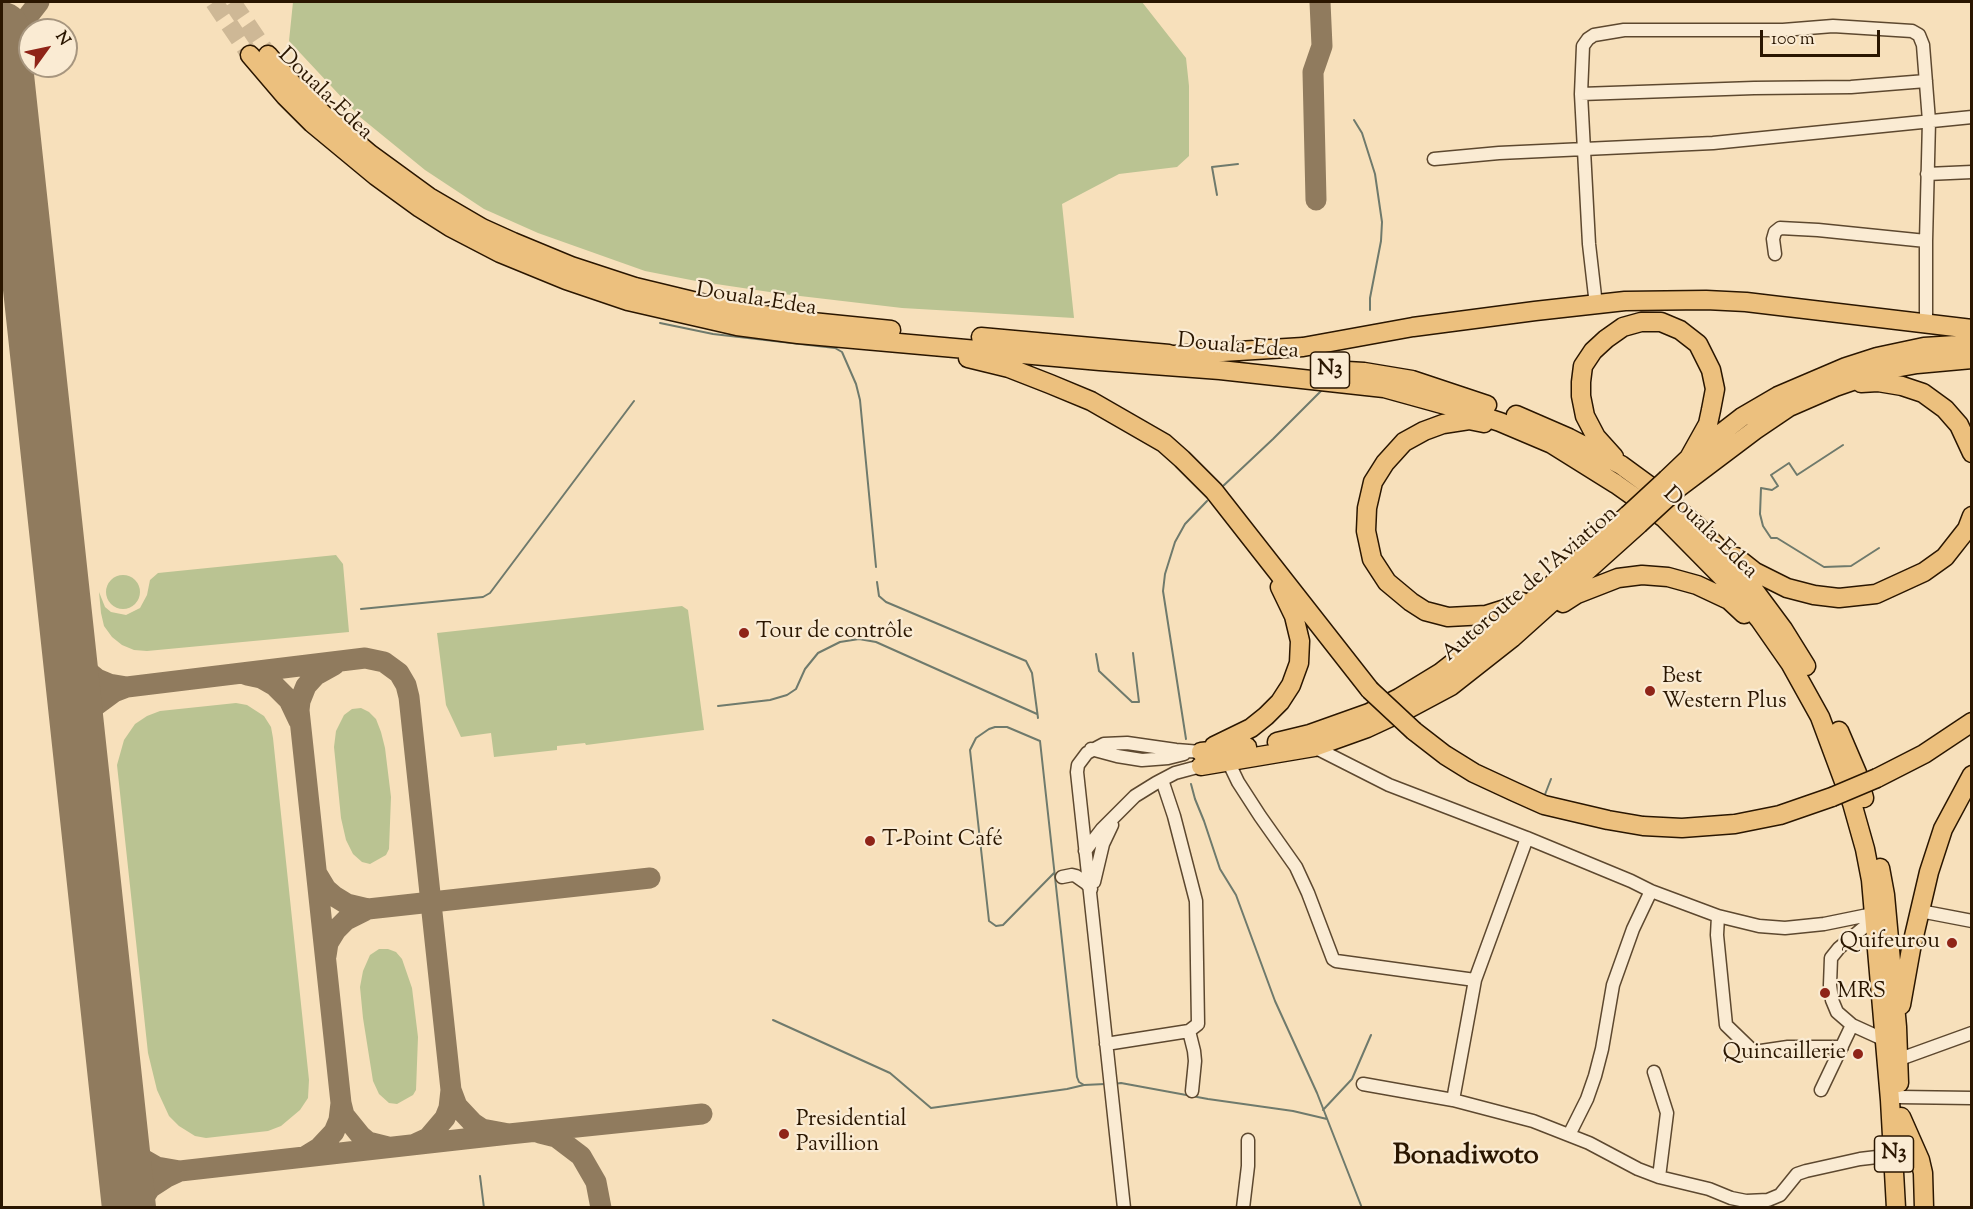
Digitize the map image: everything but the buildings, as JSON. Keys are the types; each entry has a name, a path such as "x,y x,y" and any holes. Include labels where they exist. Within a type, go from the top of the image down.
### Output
{"highway":[{"name":"Douala-Edea","path":"1896,1208 1891,1034 1885,895 1877,850 1857,773 1815,680 1783,629 1740,572 1697,526 1662,495 1621,465 1569,438 1510,413 1412,380 1364,372 862,328 743,312 635,287 571,266 482,228 429,197 370,154 259,55 262,71 305,116 376,176 430,214 500,253 566,280 628,301 737,326 857,340 1232,371 1384,388 1460,408 1500,422 1551,444 1616,484 1664,518 1735,590 1760,620 1790,663 1820,717 1836,756 1865,849 1891,1034 1899,1059 1905,1208"},
{"path":"1174,355 1303,348 1413,327 1625,301 1736,301 1971,329"},
{"path":"1621,465 1596,437 1585,416 1581,396 1583,366 1593,351 1606,339 1623,327 1641,322 1661,322 1680,330 1698,344 1711,370 1715,389 1708,424 1689,458"},
{"path":"857,340 975,359 1009,368 1091,401 1164,443 1214,491 1370,690 1414,731 1445,754 1474,773 1544,805 1643,826 1682,828 1735,824 1780,815 1877,778 1924,754 1971,722"},
{"name":"Autoroute de l'Aviation","path":"1672,484 1689,458 1742,417 1778,396 1846,367 1876,357 1924,347 1971,344"},
{"name":"Autoroute de l'Aviation","path":"1197,756 1314,747 1368,728 1408,709 1451,686 1512,638 1672,484 1789,407 1835,387 1884,370 1917,364 1971,359"},
{"path":"1835,387 1878,382 1902,386 1923,393 1945,409 1959,425 1971,453"},
{"path":"1545,591 1486,615 1448,617 1425,611 1387,582 1372,559 1366,531 1367,508 1373,482 1385,463 1404,442 1424,431 1443,424 1469,420 1501,426 1551,444"},
{"path":"1697,526 1755,572 1787,588 1839,598 1876,594 1924,572 1945,557 1967,529 1971,516"},
{"name":"Autoroute de l'Aviation","path":"1226,755 1310,734 1369,713 1399,698 1447,669 1633,520"},
{"path":"1197,756 1251,728 1266,716 1280,702 1291,685 1299,663 1300,640 1294,616 1263,553"},
{"path":"1512,638 1577,594 1618,578 1642,575 1668,577 1697,585 1729,600 1757,626 1780,655 1801,688 1836,756"},
{"path":"1891,1034 1929,872 1943,829 1971,775"},
{"path":"1901,1117 1920,1160 1923,1173 1924,1208"}],"street":[{"path":"1596,305 1589,244 1581,94 1583,46 1588,39 1594,35 1624,30 1783,30 1833,26 1912,30 1919,35 1923,45 1929,121 1926,323"},
{"path":"1581,94 1851,87 1926,81"},
{"path":"1434,159 1620,146 1713,143 1971,117"},
{"path":"1927,174 1971,172"},
{"path":"1775,254 1773,239 1775,232 1780,228 1926,241"},
{"path":"1314,747 1389,785 1527,838 1651,891 1718,916 1759,926 1785,927 1824,924 1874,916"},
{"path":"1124,1208 1077,772 1082,759 1091,749 1142,760 1197,756"},
{"path":"1226,755 1260,816 1296,867 1336,962 1475,980"},
{"name":"Autoroute de l'Aviation","path":"1085,851 1102,829 1135,796 1185,770 1197,756"},
{"path":"1106,1044 1189,1031 1198,1023 1196,901 1174,816 1162,780"},
{"path":"1091,894 1103,844 1121,809"},
{"path":"1453,1100 1475,980 1527,838"},
{"path":"1062,877 1076,876 1086,883 1091,894"},
{"path":"1569,1135 1587,1099 1595,1076 1613,985 1633,929 1651,891"},
{"path":"1920,911 1971,921"},
{"path":"1718,916 1717,935 1726,1024 1754,1052 1788,1047 1842,1047"},
{"path":"1874,916 1831,958 1832,1000 1838,1012 1852,1025 1891,1034"},
{"path":"1821,1090 1852,1025"},
{"path":"1189,1031 1194,1051 1192,1091"},
{"path":"1899,1059 1971,1033"},
{"path":"1653,1072 1667,1113 1659,1177"},
{"path":"1363,1084 1453,1100 1533,1121 1569,1135 1638,1169 1659,1177 1709,1189 1732,1203 1768,1200 1780,1195 1797,1174 1806,1170 1894,1155"},
{"path":"1899,1097 1971,1098"},
{"path":"1243,1208 1248,1166 1248,1140"}],"green space":[{"path":"293,2 1142,2 1186,58 1189,86 1189,156 1177,167 1119,174 1062,204 1074,318 902,308 696,281 645,271 538,233 484,209 425,170 360,117 289,41"},
{"path":"336,555 343,564 349,632 147,651 134,650 122,645 104,626 99,592 105,607 111,612 126,615 140,608 147,595 150,580 158,573"},
{"path":"123,575 135,580 140,592 135,604 123,609 111,604 106,592 111,580"},
{"path":"682,606 688,610 704,730 586,745 585,743 557,746 557,750 494,757 491,733 461,737 446,705 437,633"},
{"path":"236,703 247,705 264,716 271,727 309,1080 308,1098 300,1110 281,1126 268,1131 206,1138 195,1136 179,1126 169,1116 157,1090 148,1053 117,765 124,740 135,724 147,716 160,711"},
{"path":"361,708 376,719 381,732 391,797 389,849 386,855 370,864 362,862 353,854 346,840 341,818 334,747 336,731 344,715 352,709"},
{"path":"379,949 396,952 402,959 412,988 418,1037 416,1090 413,1095 397,1104 389,1103 379,1094 373,1081 363,1018 360,987 363,971 370,955"}],"waterway":[{"path":"1354,120 1362,133 1375,174 1382,222 1370,310"},
{"path":"1217,195 1212,167 1238,164"},
{"path":"660,323 713,334 835,348 842,352 856,384 860,400 876,567"},
{"path":"1222,487 1323,389"},
{"path":"361,609 483,597 490,593 634,401"},
{"path":"1843,445 1797,475 1789,463 1771,475 1778,486 1772,490 1761,488 1760,514 1763,526 1771,538 1777,538 1824,567 1851,566 1879,548"},
{"path":"1186,739 1163,591 1165,574 1175,542 1185,524 1207,501"},
{"path":"877,582 879,596 886,602 1026,661 1032,673 1038,718"},
{"path":"718,706 770,700 787,695 796,689 805,669 818,653 840,642 859,639 876,642 1037,714"},
{"path":"1096,654 1099,671 1132,702 1139,702 1133,653"},
{"path":"1054,873 1003,925 996,926 989,921 970,750 976,738 989,729 1007,727 1040,741 1077,1077 1084,1085"},
{"path":"1544,797 1551,779"},
{"path":"1191,784 1220,869 1236,895 1275,1001 1317,1093 1362,1208"},
{"path":"773,1020 890,1073 931,1108 1084,1085 1105,1084"},
{"path":"1323,1110 1352,1079 1371,1035"},
{"path":"1114,1084 1121,1083 1208,1099 1293,1111 1327,1119"},
{"path":"480,1176 484,1208"}],"taxiway":[{"path":"6,68 6,54 10,43 39,2"},
{"path":"1316,200 1313,72 1322,46 1320,2"},
{"path":"67,638 72,652 86,670 97,679 127,687 365,658 384,662 399,673 406,685 409,697 451,1090 457,1106 473,1123 482,1129 509,1134"},
{"path":"306,1156 319,1148 334,1132 339,1120 341,1103 299,710 306,686 316,675 334,665"},
{"path":"247,675 261,678 275,686 289,700 299,721"},
{"path":"79,745 84,724 95,706 114,692 127,687"},
{"path":"317,874 326,889 334,896 347,904 368,909"},
{"path":"326,956 328,943 336,930 346,920 368,909 650,878"},
{"path":"415,1144 428,1138 445,1118 449,1108 451,1090"},
{"path":"341,1103 344,1115 361,1136 368,1142 388,1147"},
{"path":"121,1129 133,1149 143,1159 157,1167 180,1171 702,1114"},
{"path":"540,1133 556,1137 581,1156 596,1182 601,1208"},
{"path":"137,1208 150,1188 180,1171"}],"runway":[{"path":"2,29 129,1208"}],"tunnel":[{"path":"214,2 250,55"},
{"path":"232,2 268,55"}],"place":[{"name":"Tour de contrôle","path":"744,633"},
{"name":"Best Western Plus","path":"1650,691"},
{"name":"T-Point Café","path":"870,841"},
{"name":"Quifeurou","path":"1952,943"},
{"name":"MRS","path":"1825,993"},
{"name":"Quincaillerie","path":"1858,1054"},
{"name":"Presidential Pavillion","path":"784,1134"}],"district":[{"name":"Bonadiwoto","path":"1466,1158"}]}
